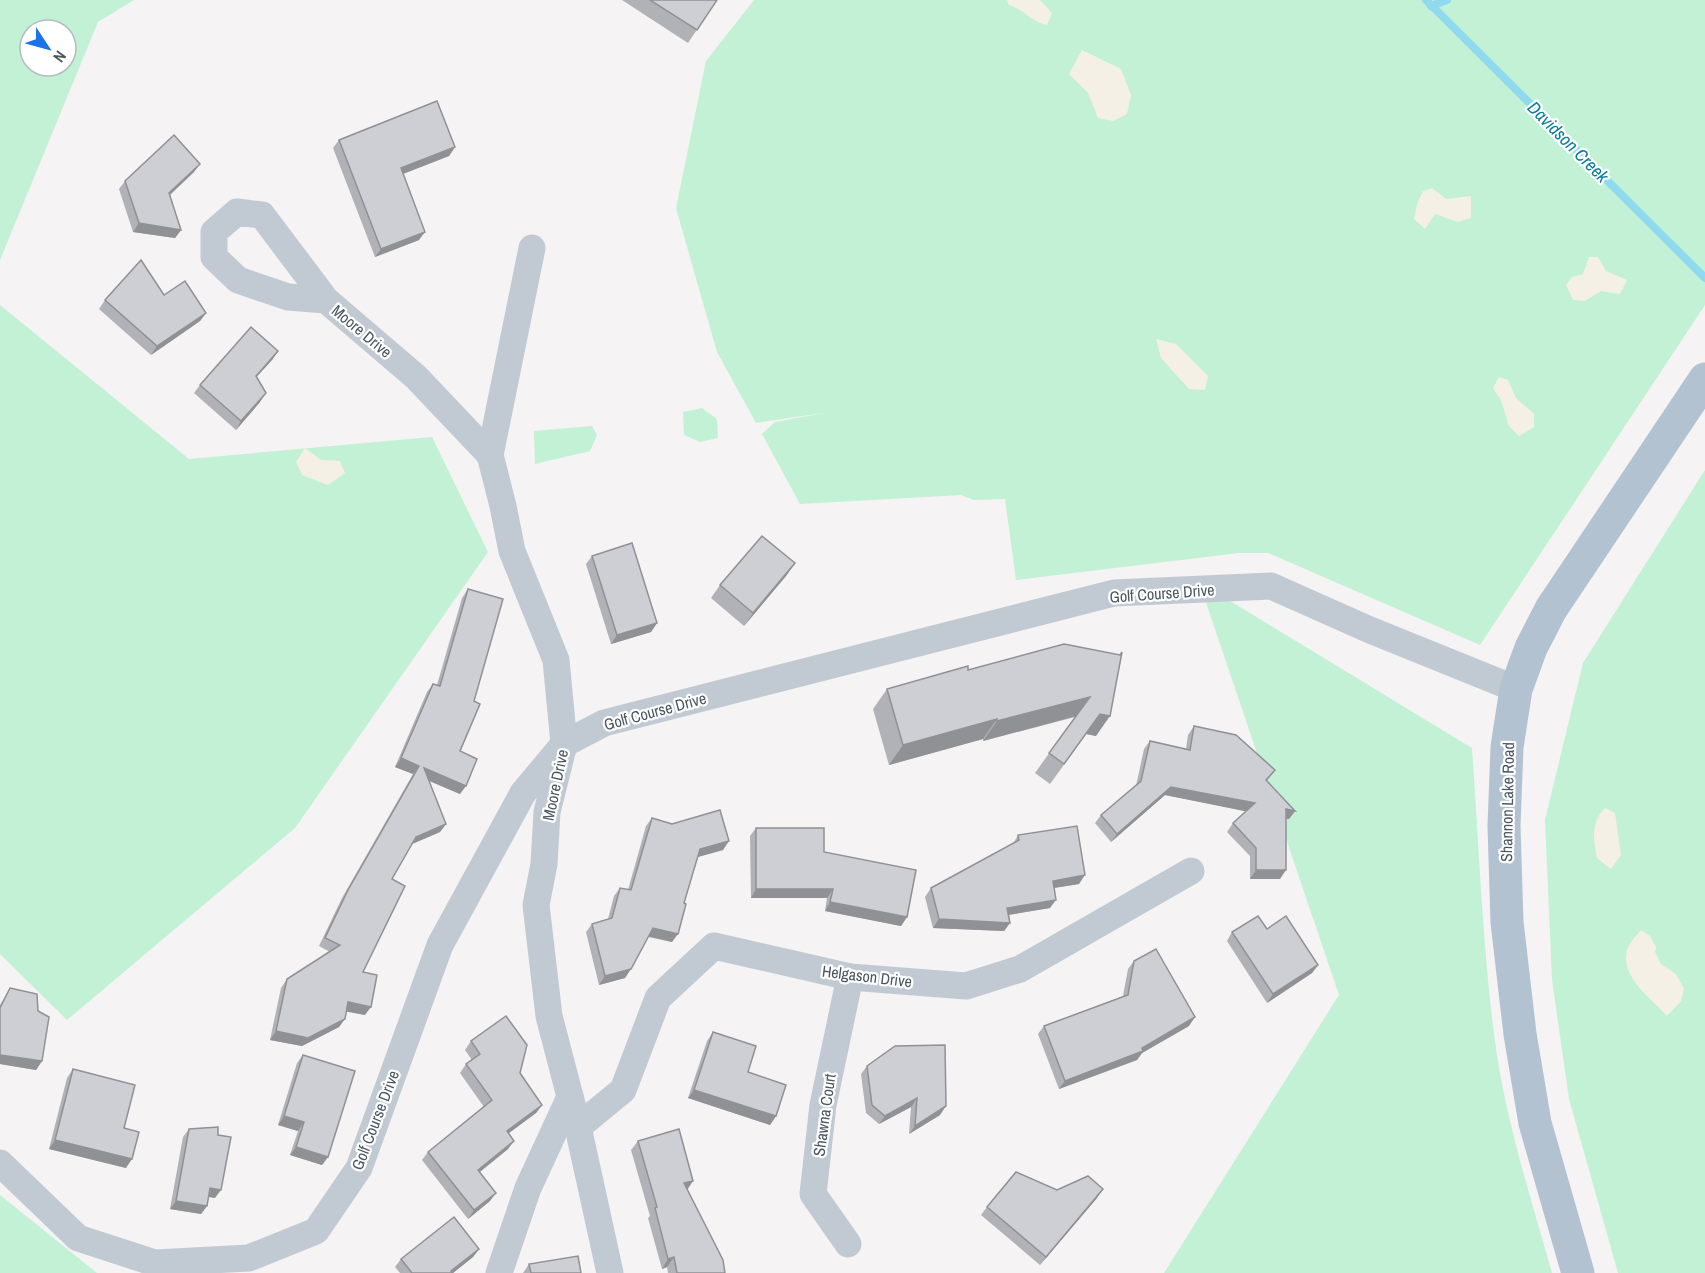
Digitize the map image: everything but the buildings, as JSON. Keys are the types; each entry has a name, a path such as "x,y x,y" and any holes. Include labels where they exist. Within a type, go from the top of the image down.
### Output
{"main road":[{"name":"Shannon Lake Road","path":"1578,1273 1535,1124 1520,1034 1507,922 1504,826 1507,747 1516,689 1531,648 1551,609 1705,379"}],"street":[{"path":"490,455 532,248"},
{"name":"Moore Drive","path":"326,300 416,377 490,455 512,551 556,660 564,744 548,812 544,864 536,905 549,1016 578,1127 610,1273"},
{"name":"Golf Course Drive","path":"0,1162 78,1238 155,1263 249,1258 316,1231 359,1168 440,945 524,793 564,744 604,723 1114,593 1271,586 1370,630 1516,689"},
{"name":"Helgason Drive","path":"578,1127 623,1090 658,998 714,946 850,977 966,986 1020,969 1191,871"},
{"name":"Shawna Court","path":"848,1244 813,1194 823,1105 850,977"},
{"path":"499,1273 528,1188 570,1097"}],"green space":[{"path":"0,0 134,0 98,22 78,71 78,18 18,18 18,78 75,78 0,260"},
{"path":"754,0 1705,0 1705,305 1480,645 1268,553 1239,553 1016,580 1005,499 974,500 961,495 800,504 762,434 775,422 824,413 756,423 717,352 676,208 706,61"},
{"path":"0,305 189,459 432,437 488,552 295,828 67,1020 0,954"},
{"path":"702,408 717,419 718,438 700,442 684,435 683,412"},
{"path":"592,426 597,435 590,451 535,464 534,431"},
{"path":"1705,470 1705,1273 1618,1273 1569,1099 1552,980 1545,820 1583,663"},
{"path":"1199,582 1472,748 1486,963 1498,1064 1518,1155 1552,1273 1164,1273 1339,995"},
{"path":"0,1195 97,1273 0,1273"}],"sand":[{"path":"1007,0 1040,0 1052,13 1047,25 1009,5"},
{"path":"1082,50 1121,69 1131,95 1127,114 1113,121 1098,118 1088,93 1069,74"},
{"path":"1432,188 1446,199 1471,196 1471,218 1458,222 1435,214 1425,229 1414,219 1423,191"},
{"path":"1589,257 1598,257 1606,271 1627,280 1620,294 1601,291 1585,301 1573,300 1566,285 1572,277 1583,274"},
{"path":"1156,339 1176,344 1208,376 1205,390 1189,389 1161,358"},
{"path":"1499,377 1508,380 1516,398 1534,414 1534,427 1519,436 1509,426 1501,400 1493,388"},
{"path":"305,448 321,460 340,461 345,473 328,485 302,475 296,462"},
{"path":"1605,808 1615,813 1621,855 1611,869 1597,858 1595,844 1595,825"},
{"path":"1641,930 1650,936 1661,964 1676,974 1684,989 1681,1001 1667,1016 1638,986 1628,969 1627,950"}],"waterway":[{"name":"Davidson Creek","path":"1426,0 1705,278"},
{"path":"1431,6 1447,0"}]}
